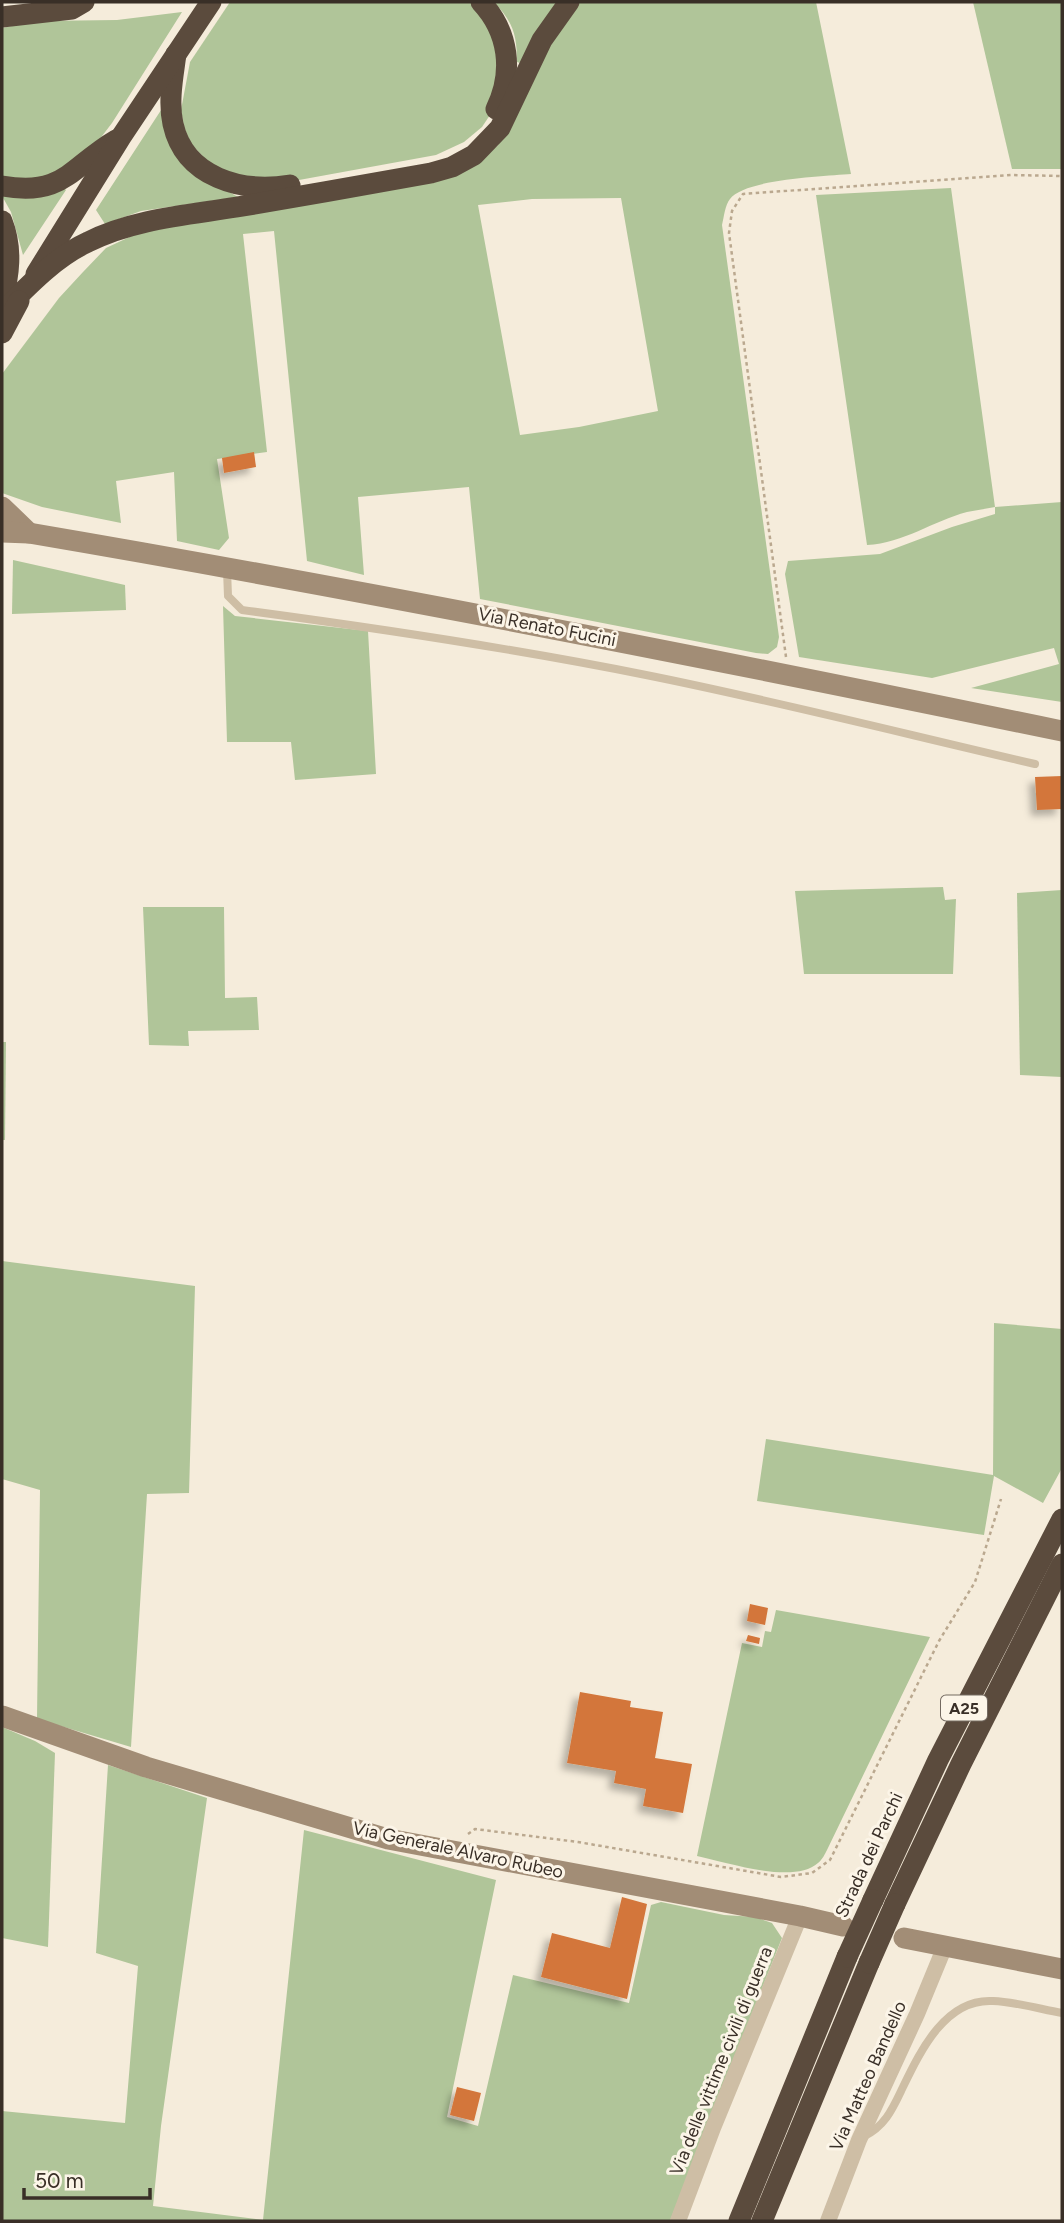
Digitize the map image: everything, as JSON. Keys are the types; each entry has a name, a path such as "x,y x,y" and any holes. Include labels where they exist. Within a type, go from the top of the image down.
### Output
{"highway":[{"path":"2,18 72,9 83,2"},
{"path":"2,333 28,286 121,137 211,2"},
{"path":"176,54 172,88 173,125 180,143 202,169 230,184 254,188 281,187 346,176 429,161 447,155 477,136 489,122 505,87 508,69 501,30 481,2"},
{"path":"2,312 28,286 86,242 117,230 184,215 431,173 463,161 487,144 500,128 542,40 569,2"},
{"path":"2,186 38,189 56,184 80,168 96,152 121,137"},
{"path":"2,221 8,241 10,264 2,303"},
{"name":"Strada dei Parchi","path":"739,2221 873,1900 943,1749 1062,1519"},
{"name":"A25","path":"762,2221 895,1904 961,1764 1062,1564"}],"street":[{"path":"2,507 29,533"},
{"name":"Via Renato Fucini","path":"2,532 29,533 228,567 789,674 1062,731"},
{"name":"Via Generale Alvaro Rubeo","path":"2,1716 146,1767 388,1839 843,1926"},
{"name":"Via delle vittime civili di guerra","path":"678,2221 800,1916"},
{"path":"904,1938 1062,1969"},
{"name":"Via Matteo Bandello","path":"828,2221 859,2140 945,1946"}],"lane":[{"path":"228,567 228,596 242,610 403,632 624,671 1035,764"},
{"path":"859,2140 876,2131 888,2118 922,2046 967,2004 992,2000 1062,2014"}],"path":[{"path":"789,674 729,233 732,211 743,194 1011,175 1062,176"},
{"path":"445,1850 475,1829 565,1840 781,1877 812,1873 830,1860 939,1641 975,1582 1001,1499"}],"green space":[{"path":"230,2 474,2 501,46 494,109 482,127 464,142 436,155 299,180 264,182 213,167 191,144 181,110 190,62"},
{"path":"494,2 561,2 523,64 517,62 515,36 510,23"},
{"path":"580,2 816,2 851,174 786,180 738,192 730,199 722,225 779,637 777,647 768,654 756,653 480,599 469,487 358,497 364,575 307,561 274,231 243,234 267,452 217,459 229,538 219,550 177,541 174,472 116,481 121,523 42,507 2,493 2,374 59,298 106,248 138,233 475,163 498,145 540,60","holes":["621,198 658,411 579,427 520,435 478,205 532,199"]},
{"path":"973,2 1062,2 1062,169 1012,169"},
{"path":"182,12 112,123 86,157 41,182 2,178 2,28 37,21 117,20"},
{"path":"165,104 212,182 238,197 141,211 105,224 96,210"},
{"path":"951,188 995,507 967,512 906,536 867,545 816,195"},
{"path":"65,189 23,255 11,212 2,196"},
{"path":"1062,502 1062,702 971,688 1059,664 1054,648 932,678 799,657 785,574 788,561 880,554 995,514 995,507"},
{"path":"13,560 125,585 126,610 12,614"},
{"path":"223,606 235,616 368,631 376,774 295,780 291,742 227,742"},
{"path":"943,887 945,900 956,899 953,974 804,974 795,891"},
{"path":"1062,890 1062,1077 1020,1075 1017,893"},
{"path":"143,907 224,907 225,998 257,997 259,1030 188,1031 189,1046 149,1045"},
{"path":"2,1042 6,1042 5,1140 2,1140"},
{"path":"2,1261 195,1286 189,1493 147,1494 131,1747 37,1719 40,1490 2,1479"},
{"path":"994,1323 1062,1329 1062,1468 1043,1503 994,1476 984,1535 757,1501 766,1439 993,1475"},
{"path":"776,1610 930,1637 824,1855 818,1863 793,1872 759,1870 697,1856 742,1643 762,1647 765,1631 771,1632"},
{"path":"2,1727 55,1753 48,1947 2,1938"},
{"path":"108,1765 207,1798 161,2126 153,2206 263,2220 304,1830 496,1880 447,2117 478,2126 513,1975 629,2003 651,1905 661,1902 724,1915 755,1917 772,1923 782,1938 670,2221 2,2221 2,2111 125,2123 138,1966 96,1953"}],"building":[{"path":"254,452 256,467 224,473 222,458"},
{"path":"1062,776 1062,809 1037,810 1035,777"},
{"path":"750,1604 768,1608 765,1625 747,1621"},
{"path":"748,1635 760,1638 759,1644 746,1641"},
{"path":"580,1692 631,1701 630,1707 663,1712 655,1758 692,1764 683,1813 643,1806 646,1789 614,1783 616,1771 567,1763"},
{"path":"622,1897 647,1904 627,1999 541,1977 552,1933 610,1948"},
{"path":"457,2087 481,2093 474,2121 450,2115"}]}
